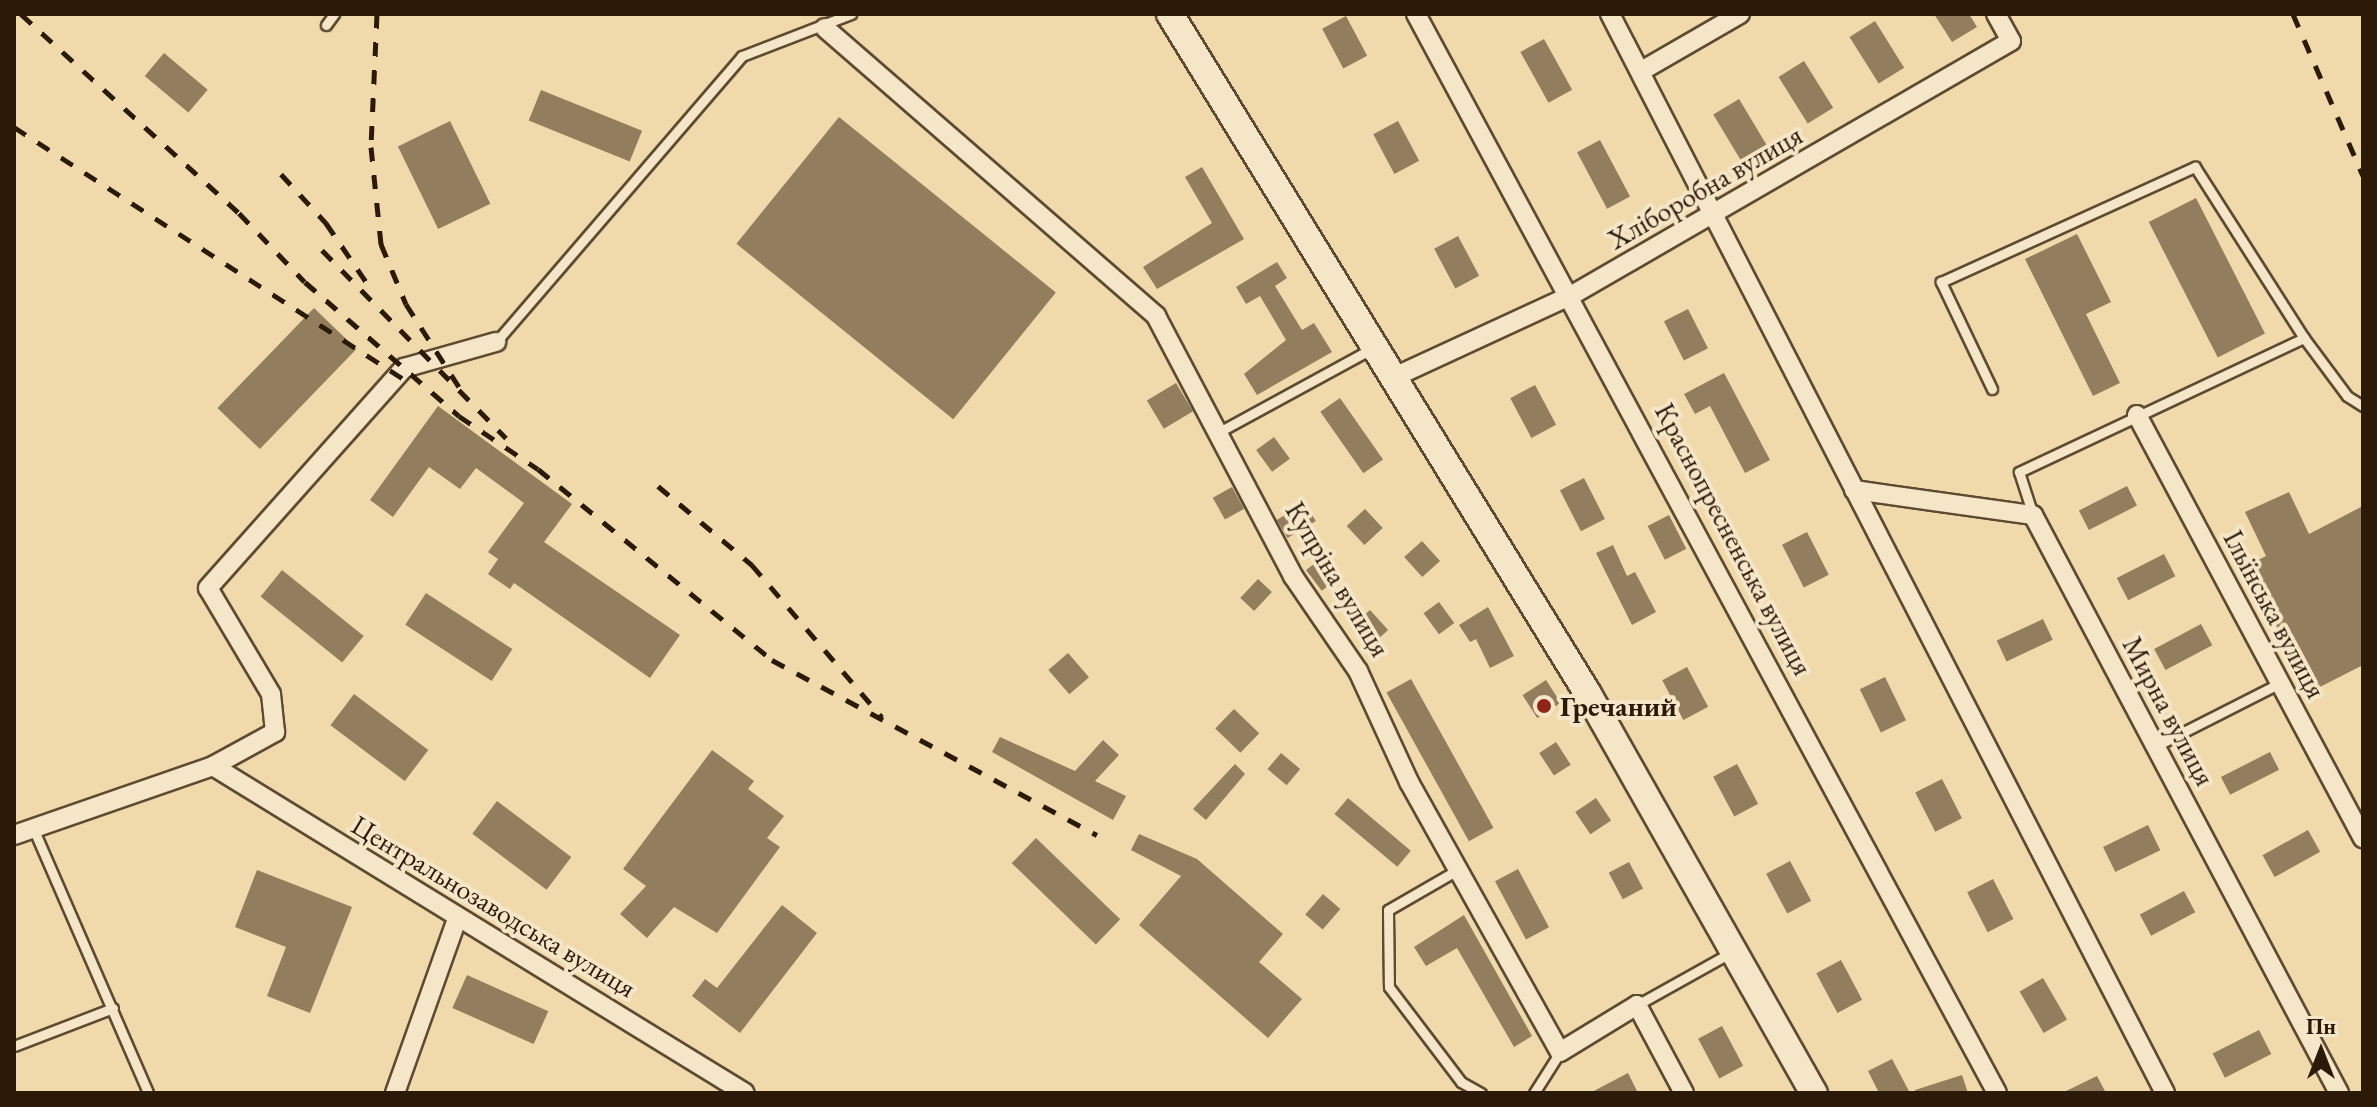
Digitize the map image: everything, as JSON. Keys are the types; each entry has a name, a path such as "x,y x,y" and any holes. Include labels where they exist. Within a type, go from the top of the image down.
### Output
{"main road":[{"path":"1176,16 1371,349 1588,694 1814,1093"}],"street":[{"name":"Краснопресненська вулиця","path":"1416,14 1572,295 1997,1093"},
{"path":"1610,14 1643,70 1713,216 2165,1093"},
{"path":"1643,70 1740,14"},
{"name":"Хліборобна вулиця","path":"1390,379 1572,295 2011,41 1996,14"},
{"name":"Купріна вулиця","path":"825,28 1156,316 1293,576 1358,671 1409,782 1460,868 1560,1052"},
{"path":"14,835 213,766 260,745 277,721 271,694 208,588 404,368 496,342"},
{"name":"Ільїнська вулиця","path":"2137,415 2363,839"},
{"path":"1854,490 2033,515"},
{"name":"Мирна вулиця","path":"2033,515 2339,1093"},
{"name":"Центральнозаводська вулиця","path":"213,766 457,919 745,1093"},
{"path":"395,1093 457,919"},
{"path":"1560,1052 1637,1005 1684,1093"}],"lane":[{"path":"326,25 334,14"},
{"path":"496,342 742,56 825,28 851,14"},
{"path":"1992,389 1941,282 2195,167 2304,338 2347,396 2363,406"},
{"path":"2033,515 2019,472 2304,338"},
{"path":"1219,432 1371,349"},
{"path":"2156,746 2280,683"},
{"path":"33,828 148,1093"},
{"path":"1460,868 1388,910 1384,930 1389,987 1461,1082 1481,1093"},
{"path":"1637,1005 1735,950"},
{"path":"14,1046 113,1008"},
{"path":"1534,1093 1560,1052"}],"building":[{"path":"1934,14 1969,14 1977,27 1952,42"},
{"path":"1346,16 1367,56 1343,68 1322,29"},
{"path":"1875,21 1904,68 1879,84 1850,37"},
{"path":"1544,39 1572,90 1549,103 1520,52"},
{"path":"164,53 208,90 188,113 145,76"},
{"path":"1804,61 1833,108 1808,124 1779,77"},
{"path":"541,90 642,131 630,161 529,121"},
{"path":"1739,99 1768,147 1742,162 1713,114"},
{"path":"839,117 1056,293 953,419 736,244"},
{"path":"450,121 490,204 438,229 398,146"},
{"path":"1398,121 1419,161 1394,174 1373,134"},
{"path":"1600,140 1630,197 1607,209 1577,152"},
{"path":"1202,167 1244,239 1157,289 1143,267 1212,223 1185,177"},
{"path":"2196,198 2265,333 2218,357 2149,222"},
{"path":"2077,234 2111,302 2086,314 2120,383 2093,396 2025,259"},
{"path":"1458,236 1479,276 1455,288 1434,249"},
{"path":"1277,262 1287,278 1275,286 1302,330 1314,323 1332,352 1257,395 1244,374 1286,340 1260,296 1246,304 1236,287"},
{"path":"314,308 356,349 260,449 217,408"},
{"path":"1688,309 1708,348 1684,360 1664,321"},
{"path":"1724,373 1770,460 1745,473 1710,406 1695,414 1684,394"},
{"path":"1176,383 1193,411 1164,429 1147,401"},
{"path":"1535,385 1556,425 1531,438 1510,398"},
{"path":"1340,398 1383,459 1363,473 1320,412"},
{"path":"438,406 572,504 544,542 680,635 650,678 514,583 510,589 488,574 498,559 488,552 524,503 476,468 460,489 429,467 393,517 370,500"},
{"path":"1274,437 1290,459 1272,472 1256,450"},
{"path":"1584,478 1605,519 1581,531 1560,490"},
{"path":"2127,486 2137,506 2089,530 2079,511"},
{"path":"1232,487 1244,509 1225,520 1213,498"},
{"path":"2289,492 2309,534 2363,506 2363,665 2310,692 2246,566 2266,556 2245,512"},
{"path":"1305,503 1316,521 1288,538 1277,520"},
{"path":"1365,509 1383,528 1364,545 1347,526"},
{"path":"1669,515 1686,549 1665,560 1648,526"},
{"path":"1807,532 1829,575 1804,587 1782,545"},
{"path":"1422,541 1440,561 1422,577 1404,557"},
{"path":"1613,545 1627,576 1635,572 1656,612 1632,625 1596,553"},
{"path":"2164,554 2175,576 2128,600 2117,578"},
{"path":"1326,555 1342,576 1322,591 1306,570"},
{"path":"282,570 364,636 342,663 261,596"},
{"path":"1258,579 1272,592 1254,611 1240,598"},
{"path":"426,593 512,649 492,681 405,625"},
{"path":"1439,602 1454,623 1439,634 1424,613"},
{"path":"1488,607 1514,656 1490,668 1476,639 1470,642 1459,625"},
{"path":"1370,610 1388,630 1369,647 1351,627"},
{"path":"2043,619 2053,640 2006,661 1997,641"},
{"path":"2201,624 2212,645 2165,670 2154,649"},
{"path":"1068,653 1089,677 1069,694 1048,670"},
{"path":"1687,667 1708,707 1683,720 1662,680"},
{"path":"1885,677 1906,720 1881,732 1860,689"},
{"path":"1411,679 1493,828 1469,841 1387,693"},
{"path":"1546,680 1561,703 1537,718 1523,695"},
{"path":"354,694 428,750 405,781 331,725"},
{"path":"1234,709 1259,733 1240,753 1215,728"},
{"path":"1000,737 1075,771 1103,740 1119,755 1095,781 1126,796 1113,820 992,752"},
{"path":"1556,742 1571,765 1554,776 1539,753"},
{"path":"712,750 754,781 748,789 784,816 767,838 780,847 717,933 674,907 647,938 620,914 646,886 623,869"},
{"path":"2270,752 2279,770 2230,795 2221,777"},
{"path":"1281,753 1300,769 1287,785 1268,769"},
{"path":"1235,764 1245,774 1206,820 1193,809"},
{"path":"1737,764 1758,804 1734,816 1713,777"},
{"path":"1942,779 1962,818 1935,832 1915,793"},
{"path":"1348,798 1411,851 1397,867 1335,814"},
{"path":"1596,798 1611,820 1590,834 1575,812"},
{"path":"497,801 571,857 547,890 472,834"},
{"path":"2148,825 2160,850 2115,872 2103,847"},
{"path":"2308,830 2320,852 2275,877 2263,855"},
{"path":"1139,834 1197,859 1283,934 1259,962 1302,999 1268,1038 1139,925 1181,876 1131,850"},
{"path":"1036,838 1120,919 1096,944 1012,863"},
{"path":"1790,861 1811,901 1787,913 1766,874"},
{"path":"1629,862 1643,888 1623,899 1609,873"},
{"path":"1518,869 1549,927 1526,939 1495,881"},
{"path":"257,870 352,907 310,1013 267,996 286,947 235,927"},
{"path":"1993,879 2013,919 1988,932 1967,892"},
{"path":"2184,891 2195,912 2151,936 2140,914"},
{"path":"1323,894 1340,909 1323,929 1305,914"},
{"path":"782,905 817,933 740,1033 692,996 705,979 717,988"},
{"path":"1464,915 1532,1036 1514,1047 1457,948 1426,966 1414,947"},
{"path":"1841,960 1862,1000 1837,1013 1816,973"},
{"path":"467,975 548,1011 534,1044 452,1008"},
{"path":"2043,978 2067,1020 2044,1033 2020,992"},
{"path":"1722,1026 1743,1066 1719,1078 1698,1039"},
{"path":"2259,1030 2271,1054 2225,1078 2213,1054"},
{"path":"1892,1059 1910,1093 1879,1093 1868,1071"},
{"path":"1628,1073 1638,1093 1590,1093"},
{"path":"1962,1075 1968,1093 1915,1093 1915,1090"},
{"path":"2097,1076 2106,1093 2062,1093"}],"railway":[{"path":"21,14 239,213 305,282 459,416 538,469 772,660 1097,835"},
{"path":"377,14 371,147 381,244 406,304 466,398"},
{"path":"2293,14 2363,176"},
{"path":"14,127 403,379"},
{"path":"281,174 326,223 371,289"},
{"path":"322,250 506,438"},
{"path":"658,486 752,565 882,717"}],"place":[{"name":"Гречаний","path":"1544,706"}]}
